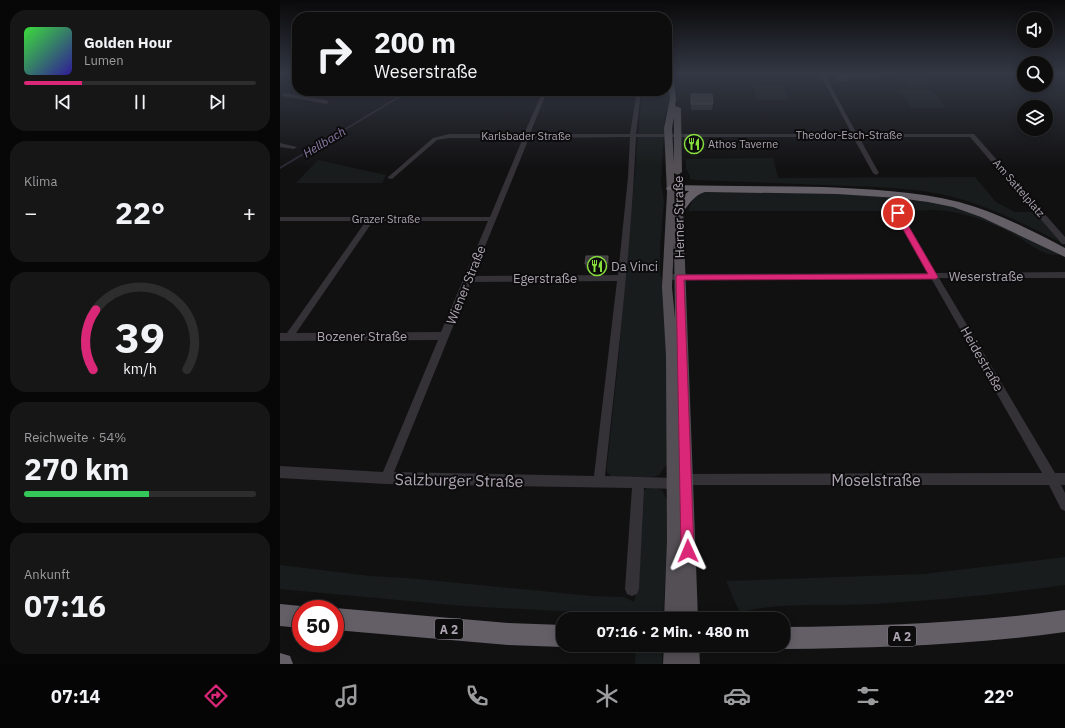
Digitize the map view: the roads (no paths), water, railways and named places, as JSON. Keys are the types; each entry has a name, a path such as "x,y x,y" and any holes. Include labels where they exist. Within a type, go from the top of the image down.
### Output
{"highway":[{"path":"675,185 715,188 871,192 926,198 952,203 982,212 1065,249"},
{"path":"675,185 873,189 919,193 956,201 991,212 1010,220 1065,253"},
{"path":"678,212 686,198 695,192 715,188"},
{"path":"280,615 292,616"},
{"name":"A 2","path":"344,620 508,634 556,636"},
{"name":"A 2","path":"790,638 881,637 1022,628 1065,621"}],"main road":[{"name":"Herner Straße","path":"674,277 678,212 672,136 677,105"},
{"name":"Herner Straße","path":"675,185 672,356 678,480 688,612"},
{"name":"Herner Straße","path":"673,612 678,480"},
{"path":"673,652 673,664"},
{"path":"690,652 690,664"}],"street":[{"name":"Wiener Straße","path":"386,478 539,105"},
{"path":"599,482 621,278 631,177 633,136 637,105"},
{"path":"839,105 876,173"},
{"name":"Theodor-Esch-Straße","path":"672,136 972,135"},
{"name":"Am Sattelplatz","path":"972,135 1065,242"},
{"name":"Karlsbader Straße","path":"390,178 430,142 442,137 672,136"},
{"path":"280,145 294,147"},
{"name":"Heidestraße","path":"898,213 1052,479 1065,505"},
{"path":"285,337 371,219"},
{"name":"Grazer Straße","path":"280,220 493,219"},
{"name":"Weserstraße","path":"674,277 934,277 1065,275"},
{"name":"Egerstraße","path":"468,279 621,278"},
{"name":"Bozener Straße","path":"285,337 445,336"},
{"name":"Salzburger Straße","path":"280,472 386,478 638,483 678,480"},
{"name":"Moselstraße","path":"678,480 1065,479"},
{"path":"632,588 638,483"}],"waterway":[{"name":"Hellbach","path":"319,145 386,105"},
{"name":"Hellbach","path":"280,168 320,144"}],"place":[{"name":"Athos Taverne","path":"694,144"},
{"name":"Da Vinci","path":"597,266"}]}
